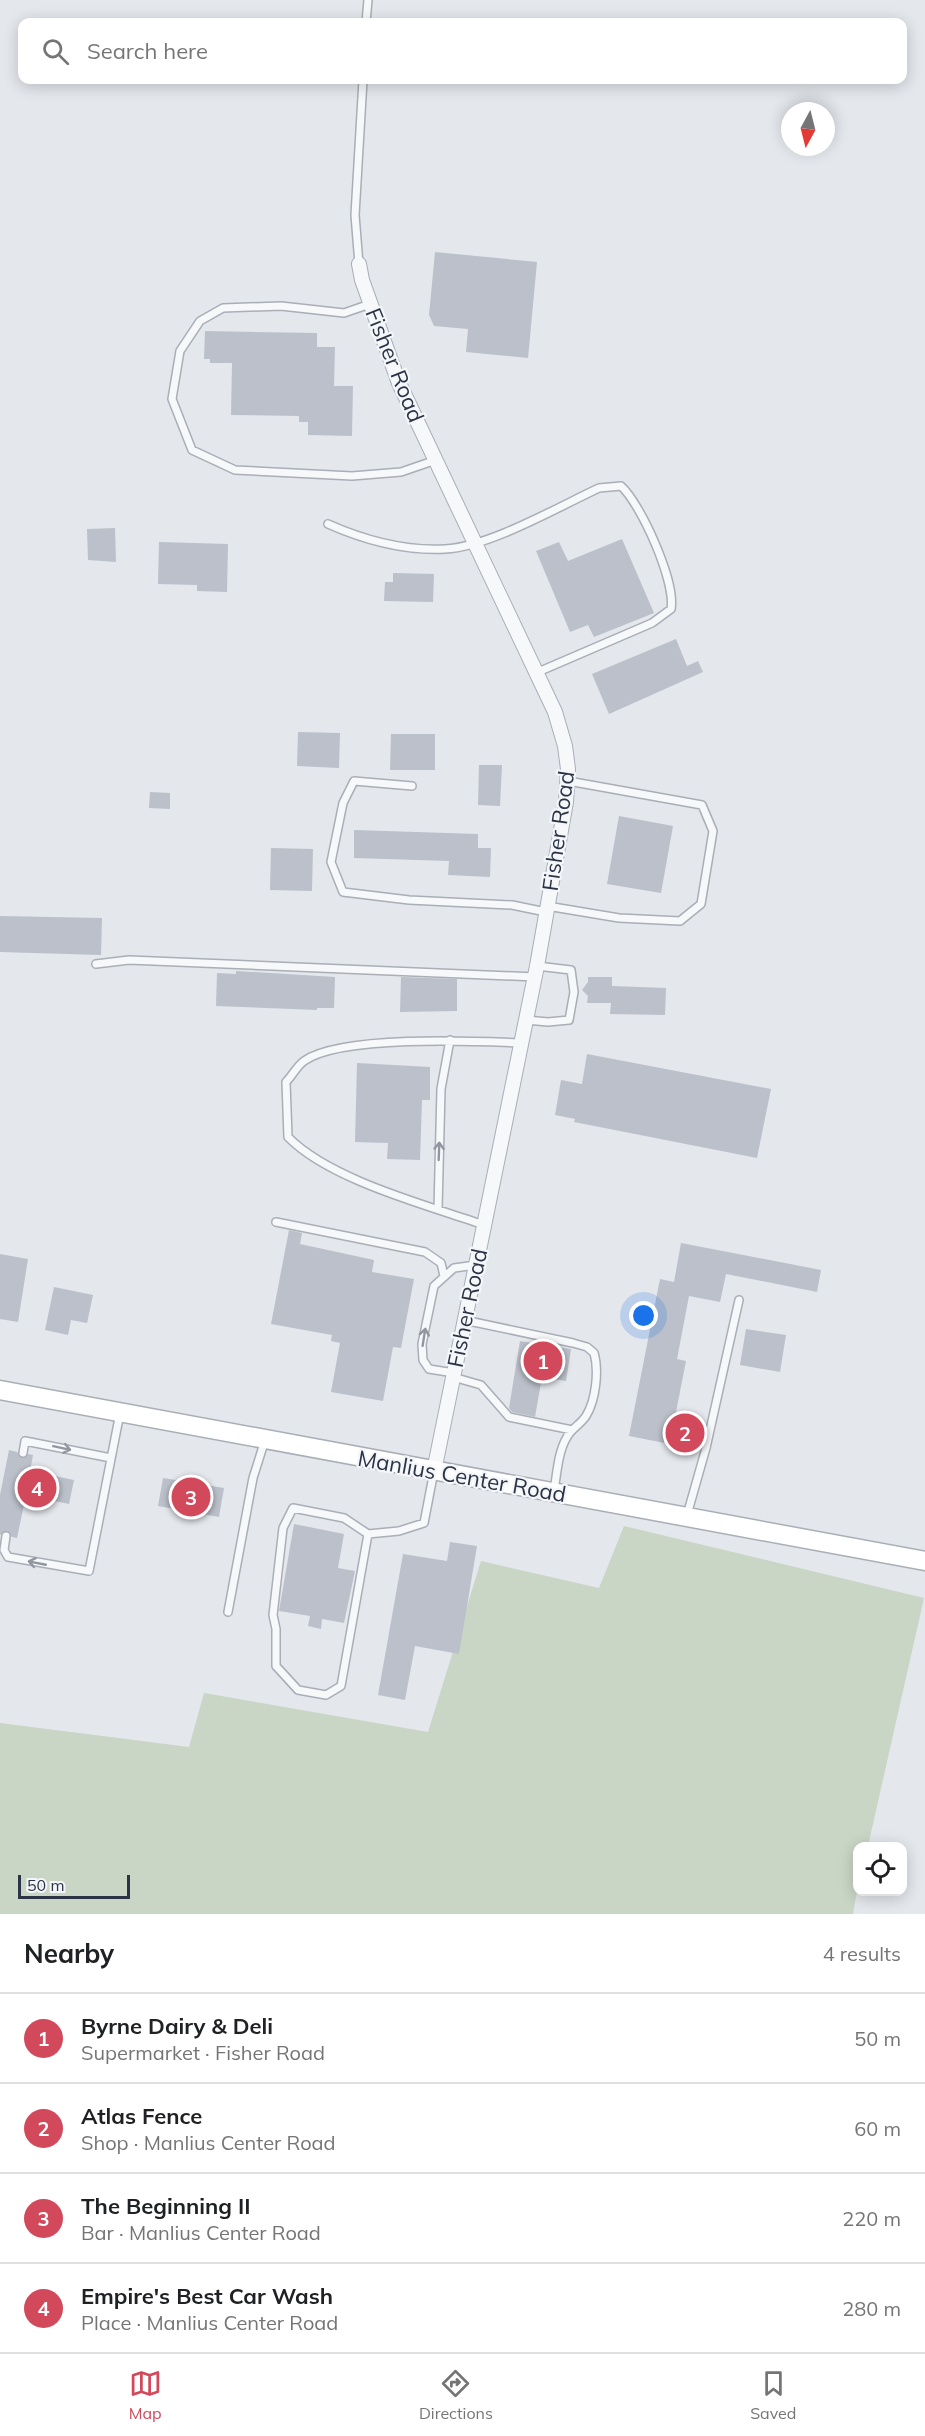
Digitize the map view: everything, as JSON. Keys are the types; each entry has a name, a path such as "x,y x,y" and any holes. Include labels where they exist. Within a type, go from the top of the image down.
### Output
{"main road":[{"name":"Manlius Center Road","path":"0,1390 925,1561"}],"street":[{"name":"Fisher Road","path":"359,264 370,304 399,383 538,672 555,712 565,746 567,781 536,971 434,1471"}],"lane":[{"path":"366,18 368,0"},
{"name":"Fisher Road","path":"359,264 355,215 363,84"},
{"path":"370,304 344,313 281,306 223,308 200,321 180,351 172,399 192,450 235,470 352,476 402,472 436,460"},
{"path":"328,524 356,537 387,544 445,549 476,543 607,485 621,486 631,495 643,516 671,586 671,609 652,623 538,672"},
{"path":"412,786 354,781 343,803 331,862 343,892 409,900 512,905 619,918 680,921 701,904 713,831 702,805 567,781"},
{"path":"96,964 129,960 571,970 574,992 569,1020 548,1022 526,1020"},
{"path":"438,1209 441,1089 450,1040"},
{"path":"484,1225 394,1196 302,1151 288,1137 286,1082 304,1061 345,1047 450,1040 521,1043"},
{"path":"276,1222 425,1252 441,1263 444,1276"},
{"path":"476,1265 454,1268 434,1286 422,1344 423,1360 429,1369 471,1380 481,1385 509,1417 572,1430"},
{"path":"687,1517 706,1448 738,1300"},
{"path":"464,1320 573,1342 587,1347 594,1353 596,1374 590,1406 586,1416 572,1430 562,1449 554,1493"},
{"path":"6,1536 4,1550 8,1557 88,1571 120,1413"},
{"path":"228,1612 253,1478 265,1440"},
{"path":"22,1453 25,1441 111,1458"},
{"path":"368,1534 341,1686 326,1695 298,1690 276,1666 276,1629 273,1615 283,1528 293,1508 344,1518 368,1534 399,1531 424,1523 434,1471"}],"green space":[{"path":"624,1526 924,1598 869,1842 853,1842 853,1896 856,1896 853,1914 0,1914 0,1723 189,1747 204,1693 428,1732 481,1561 599,1588"}],"building":[{"path":"435,252 537,262 528,358 466,352 468,329 434,326 429,315"},
{"path":"205,331 317,333 317,347 335,347 334,386 353,386 352,436 308,435 308,422 299,422 299,416 231,415 232,363 210,363 210,359 204,359"},
{"path":"115,528 116,562 88,560 87,529"},
{"path":"622,539 654,613 594,637 588,625 570,632 536,551 559,542 568,561"},
{"path":"159,542 228,544 227,592 197,591 197,585 158,584"},
{"path":"393,573 434,574 433,602 384,601 385,582 393,582"},
{"path":"676,639 687,666 698,661 703,672 609,714 592,674"},
{"path":"298,732 340,733 339,768 297,766"},
{"path":"391,734 435,734 435,770 390,770"},
{"path":"479,765 502,765 500,806 478,805"},
{"path":"150,792 170,793 170,809 149,808"},
{"path":"619,816 673,826 661,893 607,884"},
{"path":"354,830 478,834 478,848 491,848 490,877 448,875 449,861 354,858"},
{"path":"271,848 313,849 312,891 270,890"},
{"path":"0,916 102,918 101,955 0,952"},
{"path":"236,971 335,977 334,1008 317,1008 317,1010 216,1006 217,973 236,974"},
{"path":"401,977 457,979 457,1011 400,1012"},
{"path":"588,977 612,977 612,986 666,988 665,1015 610,1014 611,1003 587,1003 588,996 582,990 588,982"},
{"path":"587,1054 771,1089 757,1158 574,1122 575,1119 555,1115 561,1080 582,1084"},
{"path":"357,1063 430,1067 430,1100 422,1100 420,1160 387,1159 388,1143 355,1142"},
{"path":"289,1230 302,1233 300,1244 374,1260 372,1272 414,1279 401,1348 393,1347 383,1401 331,1392 340,1343 331,1341 332,1335 271,1324"},
{"path":"681,1243 821,1270 817,1292 726,1274 720,1302 689,1296 677,1359 686,1361 676,1412 696,1415 690,1448 629,1436 660,1279 674,1282"},
{"path":"0,1254 28,1259 18,1322 0,1319"},
{"path":"54,1287 93,1295 87,1323 71,1320 68,1335 45,1330"},
{"path":"746,1329 786,1335 780,1372 740,1365"},
{"path":"520,1341 571,1349 566,1381 542,1377 535,1417 512,1412 509,1408"},
{"path":"9,1450 17,1452 22,1458 28,1454 33,1455 30,1471 74,1480 69,1504 26,1495 17,1538 12,1537 7,1531 0,1535 0,1495"},
{"path":"163,1478 224,1488 219,1517 158,1506"},
{"path":"294,1524 344,1534 338,1568 355,1571 344,1623 322,1619 321,1629 308,1626 310,1616 279,1611"},
{"path":"450,1542 477,1546 459,1654 415,1646 405,1700 378,1695 403,1554 447,1561"}],"place":[{"name":"Byrne Dairy & Deli","path":"543,1361"},
{"name":"Atlas Fence","path":"685,1433"},
{"name":"Empire's Best Car Wash","path":"37,1488"},
{"name":"The Beginning II","path":"191,1497"}]}
